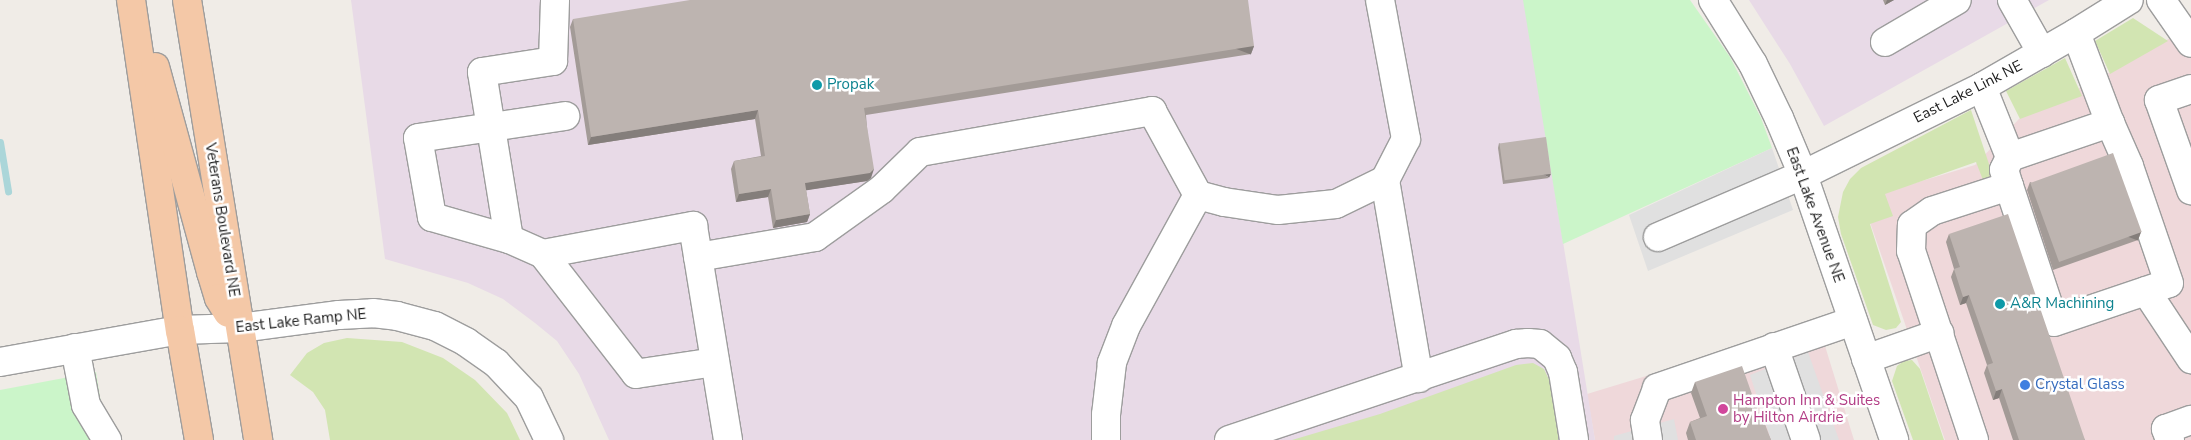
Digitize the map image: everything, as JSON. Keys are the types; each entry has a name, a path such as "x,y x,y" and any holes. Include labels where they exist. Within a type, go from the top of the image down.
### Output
{"main road":[{"path":"131,0 180,330 199,440"},
{"path":"137,0 219,298 240,328"},
{"name":"Veterans Boulevard NE","path":"187,0 258,440"}],"street":[{"path":"509,239 482,72 553,61 555,0"},
{"path":"698,257 814,237 882,188 920,152 1152,112 1198,195 1224,202 1278,210 1336,204 1384,180 1406,139 1380,0"},
{"name":"East Lake Avenue NE","path":"1713,0 1753,64 1779,118 1803,175 1894,440"},
{"path":"1885,42 1957,0"},
{"path":"2012,0 2042,53"},
{"name":"East Lake Link NE","path":"1658,237 1803,175 1982,86 2042,53 2129,0"},
{"path":"2161,0 2191,42"},
{"path":"1982,86 2010,157 2004,170 2054,322 2169,283 2129,166 2110,123 2076,33"},
{"path":"2191,89 2159,100 2191,190"},
{"path":"565,116 418,138 432,217 509,239 543,254 636,374 715,362"},
{"path":"2010,157 2110,123"},
{"path":"1384,180 1419,378"},
{"path":"1974,440 1940,333 1911,251 1912,225 1932,211 2009,186"},
{"path":"1106,440 1106,415 1112,362 1126,326 1198,195"},
{"path":"543,254 693,226 728,440"},
{"path":"2146,291 2191,359"},
{"name":"East Lake Ramp NE","path":"0,362 180,330 240,328 339,315 373,313 397,316 434,326 466,342 496,363 528,398 549,440"},
{"path":"1648,440 1645,420 1657,388 1853,321"},
{"path":"1866,359 1940,333"},
{"path":"1229,440 1516,344 1540,344 1557,358 1563,372 1574,440"},
{"path":"1774,347 1806,440"},
{"path":"75,348 86,404 107,440"},
{"path":"2170,440 2166,429 2191,420"}],"shaded area":[{"path":"351,0 1524,0 1595,440 609,440 579,374 557,341 535,323 503,299 468,283 385,259"},
{"path":"1749,0 2049,0 1824,126 1790,64"},
{"path":"2191,26 2191,440 1945,440 1862,199 1975,165 2019,119 2111,72"},
{"path":"1772,148 1793,210 1648,271 1629,215"},
{"path":"1817,320 1854,440 1595,440 1587,394 1722,353"},
{"path":"1808,352 1839,440 1771,440 1750,375"},
{"path":"1674,419 1678,440 1614,440 1614,436"}],"green space":[{"path":"1523,0 1690,0 1730,57 1761,118 1772,148 1563,244"},
{"path":"2133,18 2168,41 2110,74 2095,41"},
{"path":"2065,58 2082,96 2020,119 2006,91"},
{"path":"1971,110 1993,176 1983,180 1976,162 1885,194 1893,216 1870,224 1901,322 1896,328 1886,330 1873,325 1841,234 1838,217 1843,192 1850,179 1861,168"},
{"path":"347,338 402,342 443,358 475,380 507,413 520,440 330,440 325,410 313,392 290,375 307,353 324,343"},
{"path":"1912,360 1920,369 1944,440 1913,440 1892,381 1897,366 1904,361"},
{"path":"1533,363 1544,369 1552,386 1559,420 1558,440 1292,440 1380,414 1516,365"},
{"path":"96,372 107,440 0,440 0,390"}],"building":[{"name":"Propak","path":"690,0 1248,0 1254,46 864,108 874,169 870,173 805,183 810,214 776,220 771,189 739,194 734,161 765,156 758,110 591,137 573,19"},
{"path":"1546,137 1551,174 1505,180 1499,144"},
{"path":"2113,153 2142,232 2059,262 2030,183"},
{"path":"2008,214 2085,440 2019,440 2002,389 1996,391 1987,365 1993,363 1969,295 1963,297 1954,269 1960,267 1949,234"},
{"name":"Hampton Inn & Suites by Hilton Airdrie","path":"1742,366 1760,417 1762,416 1771,440 1696,440 1690,422 1707,416 1695,382"}],"waterway":[{"path":"0,142 8,191"}],"place":[{"name":"Propak","path":"817,85"},
{"name":"A&R Machining","path":"2000,304"},
{"name":"Crystal Glass","path":"2025,385"},
{"name":"Hampton Inn & Suites by Hilton Airdrie","path":"1723,409"}]}
